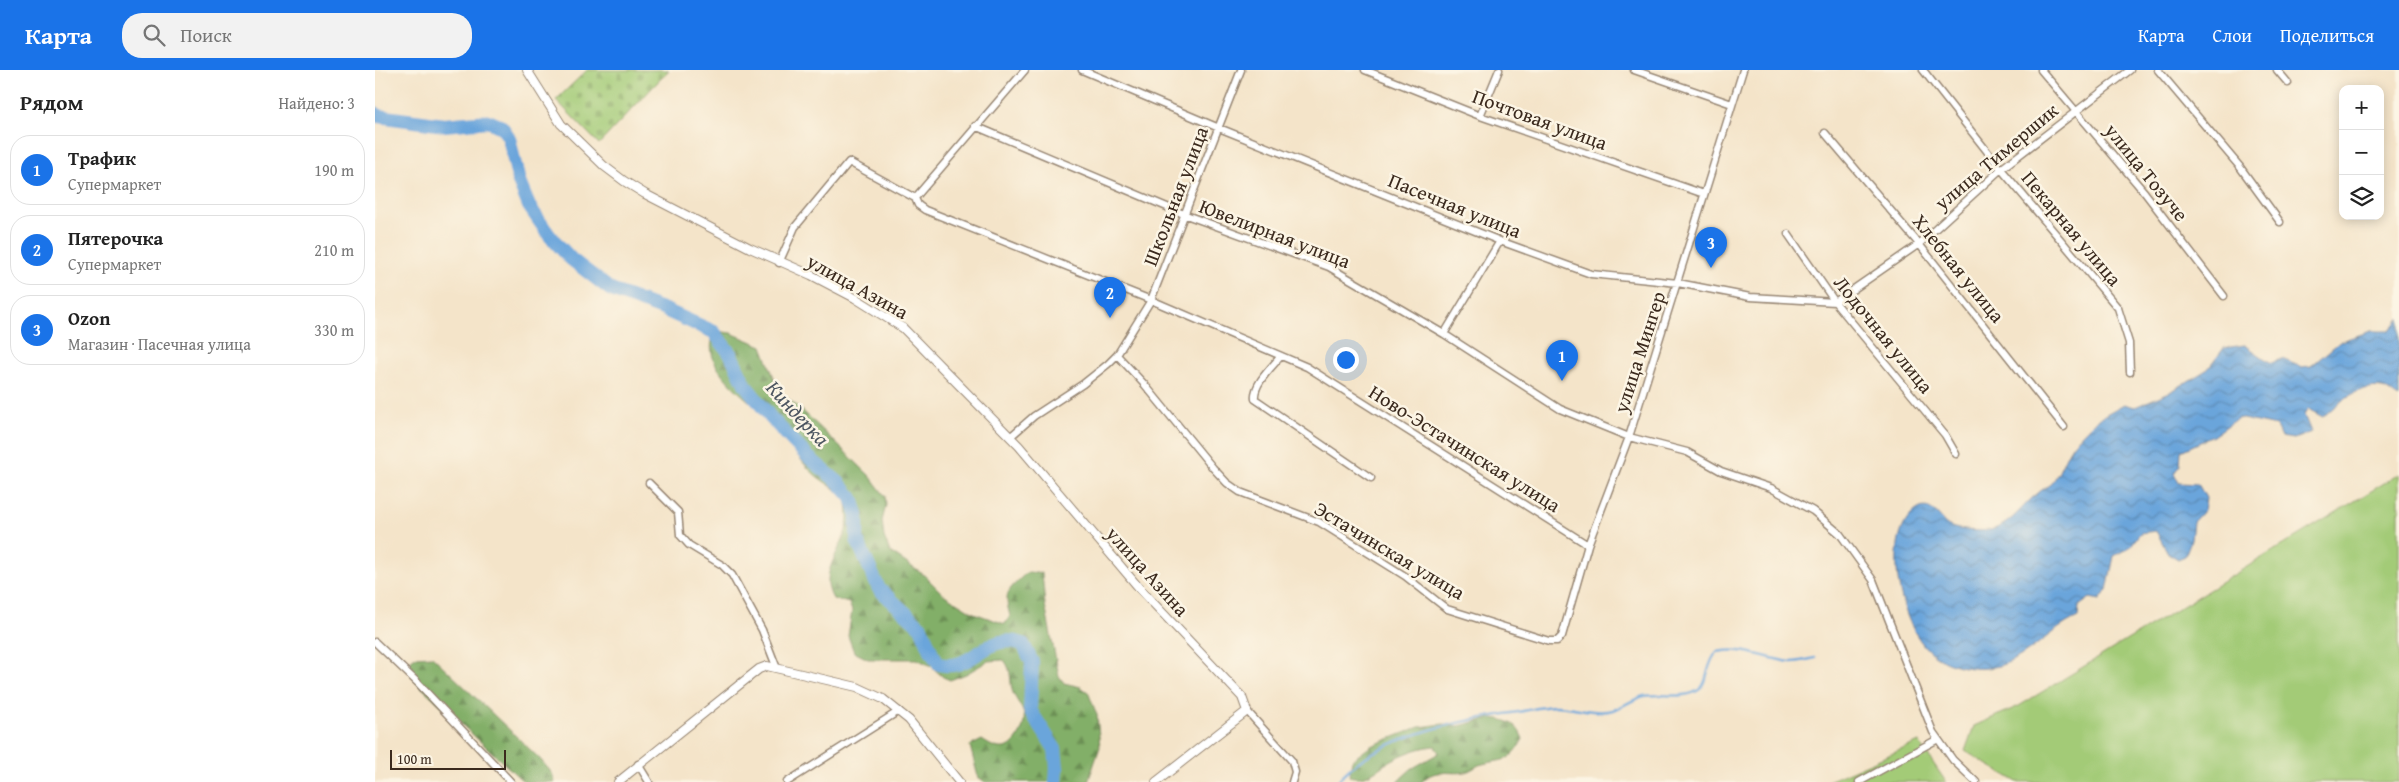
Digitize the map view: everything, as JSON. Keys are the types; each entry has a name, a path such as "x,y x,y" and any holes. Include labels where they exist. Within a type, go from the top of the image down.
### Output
{"street":[{"name":"улица Азина","path":"527,70 561,124 604,166 623,181 779,263 811,275 863,302 903,328 1010,437 1140,590 1242,696 1247,711"},
{"path":"915,198 1025,70"},
{"name":"Пасечная улица","path":"1082,70 1219,128 1500,241 1591,274 1678,283 1750,297 1835,302"},
{"name":"Школьная улица","path":"1010,437 1034,416 1083,384 1117,355 1151,300 1186,215 1241,70"},
{"name":"Почтовая улица","path":"1365,70 1480,116 1704,194"},
{"path":"1480,116 1499,70"},
{"path":"1634,70 1732,104"},
{"name":"улица Мингер","path":"1557,641 1563,636 1589,545 1629,437 1743,70"},
{"name":"Пекарная улица","path":"1923,70 2001,169 2118,308 2129,343 2130,372"},
{"name":"улица Тозуче","path":"2041,70 2145,193 2224,296"},
{"name":"улица Тимершик","path":"1835,302 1919,244 2001,169 2130,70"},
{"path":"2158,70 2240,167 2280,222"},
{"path":"2277,70 2288,83"},
{"name":"Ювелирная улица","path":"975,126 1186,215 1329,267 1444,334 1560,409 1629,437 1687,452 1721,471 1771,488 1813,511 1840,534 1873,580 1938,739 1953,760 1976,782"},
{"name":"Хлебная улица","path":"1825,133 1919,244 2064,427"},
{"name":"Ново-Эстачинская улица","path":"779,263 795,226 849,162 915,198 918,205 925,210 1151,300 1307,367 1589,545"},
{"name":"Лодочная улица","path":"1788,234 1835,302 1945,435 1956,454"},
{"path":"1444,334 1500,241"},
{"name":"Эстачинская улица","path":"1117,355 1222,478 1240,492 1319,522 1405,576 1447,609 1549,641 1557,641"},
{"path":"1281,356 1258,386 1255,399 1371,478"},
{"path":"649,483 678,512 680,535 689,544 722,565 731,575 762,630 776,666"},
{"path":"375,642 417,682 511,782"},
{"path":"617,782 759,670 767,666 776,666 857,686 883,699 899,711 959,782"},
{"path":"787,782 899,711"},
{"path":"1157,782 1247,711 1292,762 1295,772 1292,782"},
{"path":"1859,782 1938,739"},
{"path":"638,764 649,782"}],"green space":[{"path":"587,70 669,70 599,144 556,100"},
{"path":"716,331 731,333 762,346 779,391 805,413 870,476 885,496 886,505 882,521 884,537 890,552 924,575 943,594 974,613 1005,624 1010,616 1007,596 1011,588 1026,573 1042,573 1045,605 1059,676 1064,683 1081,687 1088,692 1097,715 1100,747 1088,782 985,782 978,777 970,746 982,740 998,748 1008,747 1016,740 1022,730 1024,714 1013,693 1009,668 1004,660 988,661 966,674 950,680 943,677 931,666 917,659 868,659 854,652 848,636 852,611 849,603 833,599 828,579 833,561 845,534 848,518 847,500 808,468 776,425 742,395 720,371 713,358 711,345"},
{"path":"2399,474 2399,782 2017,782 1965,751 1974,726 2019,706"},
{"path":"432,656 540,759 552,773 555,782 524,782 419,685 410,670 409,662 415,657"},
{"path":"1492,718 1511,723 1521,734 1523,739 1510,757 1479,765 1465,772 1437,773 1427,777 1422,782 1397,782 1411,769 1439,753 1435,746 1405,754 1368,775 1362,777 1349,776 1352,760 1371,746 1419,727 1443,724 1459,726"},
{"path":"1919,742 1946,782 1826,782"}],"water":[{"path":"2399,318 2399,398 2384,389 2373,388 2365,389 2350,396 2323,417 2308,409 2304,415 2311,432 2294,439 2281,437 2276,426 2238,418 2213,436 2181,451 2180,465 2174,473 2179,483 2198,484 2206,498 2204,510 2193,522 2191,540 2185,556 2178,559 2168,553 2156,531 2140,533 2130,547 2114,556 2107,590 2100,600 2090,598 2079,606 2078,617 2057,629 2017,658 1994,667 1970,668 1946,662 1933,654 1922,643 1904,607 1899,586 1897,564 1898,544 1903,526 1919,508 1930,508 1953,528 1972,530 1994,529 2012,518 2052,482 2072,446 2096,421 2124,404 2135,407 2172,391 2208,369 2224,348 2245,345 2271,363 2282,359 2301,367 2311,366 2341,341 2371,331 2390,331"}],"waterway":[{"name":"Киндерка","path":"375,113 378,116 444,125 488,121 502,127 509,138 519,182 529,206 549,235 571,259 611,290 665,310 714,332 731,355 746,386 771,418 807,456 838,482 852,498 857,514 857,540 879,589 921,627 939,664 951,665 961,663 999,642 1010,641 1023,644 1032,662 1030,710 1055,749 1056,782"},
{"path":"1337,782 1353,766 1373,753 1396,742 1446,726 1551,706 1606,711 1617,709 1644,696 1681,695 1694,692 1703,686 1713,657 1717,652 1745,652 1791,662 1815,658"}],"place":[{"name":"Ozon","path":"1711,268"},
{"name":"Пятерочка","path":"1110,318"},
{"name":"Трафик","path":"1562,381"}]}
